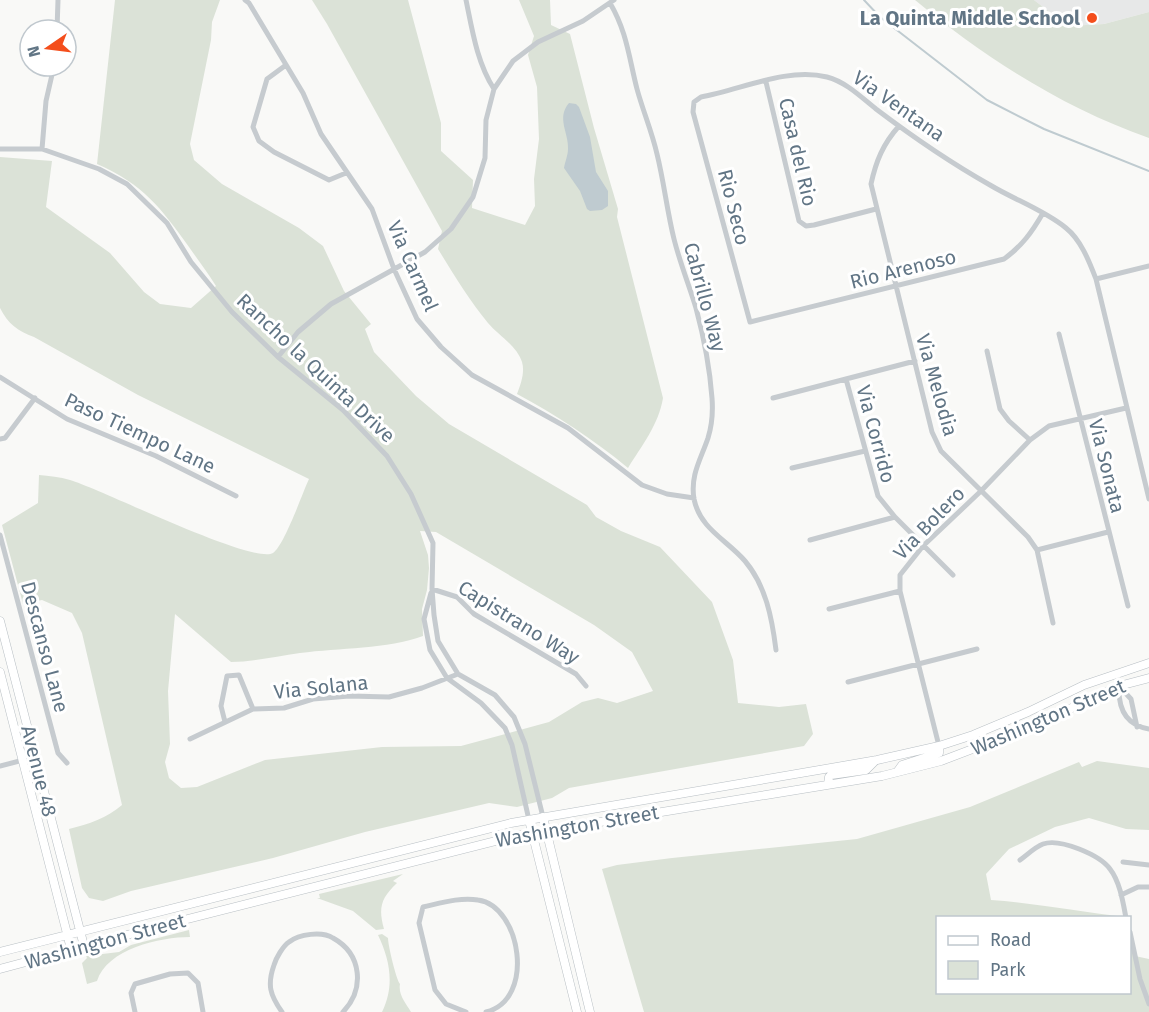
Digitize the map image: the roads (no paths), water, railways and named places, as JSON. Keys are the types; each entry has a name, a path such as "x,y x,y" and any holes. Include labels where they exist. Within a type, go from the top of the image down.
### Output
{"main road":[{"name":"Avenue 48","path":"0,621 84,946"},
{"name":"Washington Street","path":"0,952 543,817 875,761 939,746 973,735 1028,712 1084,685 1149,663"},
{"name":"Avenue 48","path":"0,672 71,949"},
{"name":"Washington Street","path":"0,969 450,852 532,833 897,772 941,761 1033,726 1119,686 1149,678"},
{"path":"897,772 902,765 939,753 939,746"},
{"path":"828,784 831,775 866,770 875,761"},
{"path":"543,817 590,1012"},
{"path":"530,820 577,1012"}],"street":[{"path":"57,0 57,18"},
{"name":"Via Carmel","path":"245,0 249,3 303,93 321,134 372,209 394,269 417,319 441,347 472,375 567,428 642,484 667,494 694,498"},
{"path":"466,0 477,48 494,89"},
{"path":"278,357 298,332 331,304 425,252 451,229 473,196 485,158 486,120 494,89 513,61 538,42 563,32 612,2"},
{"name":"Cabrillo Way","path":"612,2 627,40 639,97 657,153 674,240 696,307 705,348 712,393 712,415 708,437 694,474 694,498 707,525 739,554 753,573 767,600 776,650"},
{"path":"286,65 267,79 253,127 259,141 274,152 329,180 346,173"},
{"name":"Via Ventana","path":"696,100 798,75 827,78 846,86 899,126 990,185 1068,229 1084,251 1096,279"},
{"path":"42,149 46,101 51,78"},
{"name":"Casa del Rio","path":"766,82 799,221 806,226 814,225 876,209"},
{"name":"Rio Seco","path":"696,100 693,112 750,322"},
{"name":"Via Melodia","path":"899,126 888,138 876,160 871,183 934,439 941,451 1028,537 1037,550 1053,623"},
{"name":"Rancho la Quinta Drive","path":"0,149 42,149 99,169 127,184 167,223 191,262 232,312 278,357 343,410 387,456 411,494 433,543 432,589 438,641 458,674 495,695 514,717 525,744 543,817"},
{"name":"Rio Arenoso","path":"750,322 1004,259 1018,249 1031,234 1043,213"},
{"path":"1149,266 1096,279 1149,500"},
{"name":"Via Sonata","path":"1059,334 1128,606"},
{"path":"987,351 1000,409 1009,421 1030,440"},
{"path":"773,398 915,361"},
{"name":"Paso Tiempo Lane","path":"0,377 67,419 156,456 236,496"},
{"name":"Via Corrido","path":"846,379 878,496 895,517 953,575"},
{"path":"0,439 5,438 35,398"},
{"name":"Via Bolero","path":"939,746 900,591 900,575 923,546 981,492 1030,440 1048,426 1126,408"},
{"path":"792,468 865,451"},
{"path":"810,540 895,517"},
{"path":"1037,550 1108,532"},
{"name":"Descanso Lane","path":"0,535 58,753 67,763"},
{"name":"Rancho la Quinta Drive","path":"432,589 424,619 430,650 447,678 481,703 505,728 512,745 530,820"},
{"name":"Capistrano Way","path":"432,589 457,597 474,614 576,674 586,686"},
{"path":"829,609 900,591"},
{"path":"848,682 977,649"},
{"name":"Via Solana","path":"190,739 254,709 284,708 313,699 349,696 389,697 422,688 458,674"},
{"path":"225,722 221,706 227,676 239,675 254,709"},
{"path":"1119,686 1131,699 1137,727"},
{"path":"1119,686 1119,699 1124,715 1137,727 1149,729"},
{"path":"0,766 35,757"},
{"path":"1020,860 1043,844 1063,842 1099,859 1110,869 1121,895 1126,916"},
{"path":"1123,862 1149,865"},
{"path":"1121,895 1138,887 1149,887"},
{"path":"466,1012 446,1004 435,990 419,923 423,907 460,899 481,900 498,909 510,926 519,965 514,988 502,1004 488,1012"},
{"path":"282,1012 274,1001 269,980 275,960 289,942 309,934 332,936 349,950 357,966 358,982 354,997 343,1012"},
{"path":"1131,937 1140,979 1149,1004"},
{"path":"135,1012 131,993 135,984 170,974 188,973 198,983 202,1012"}],"waterway":[{"path":"864,0 880,17 987,100 1044,129 1149,171"}],"place":[{"name":"La Quinta Middle School","path":"1092,18"}]}
